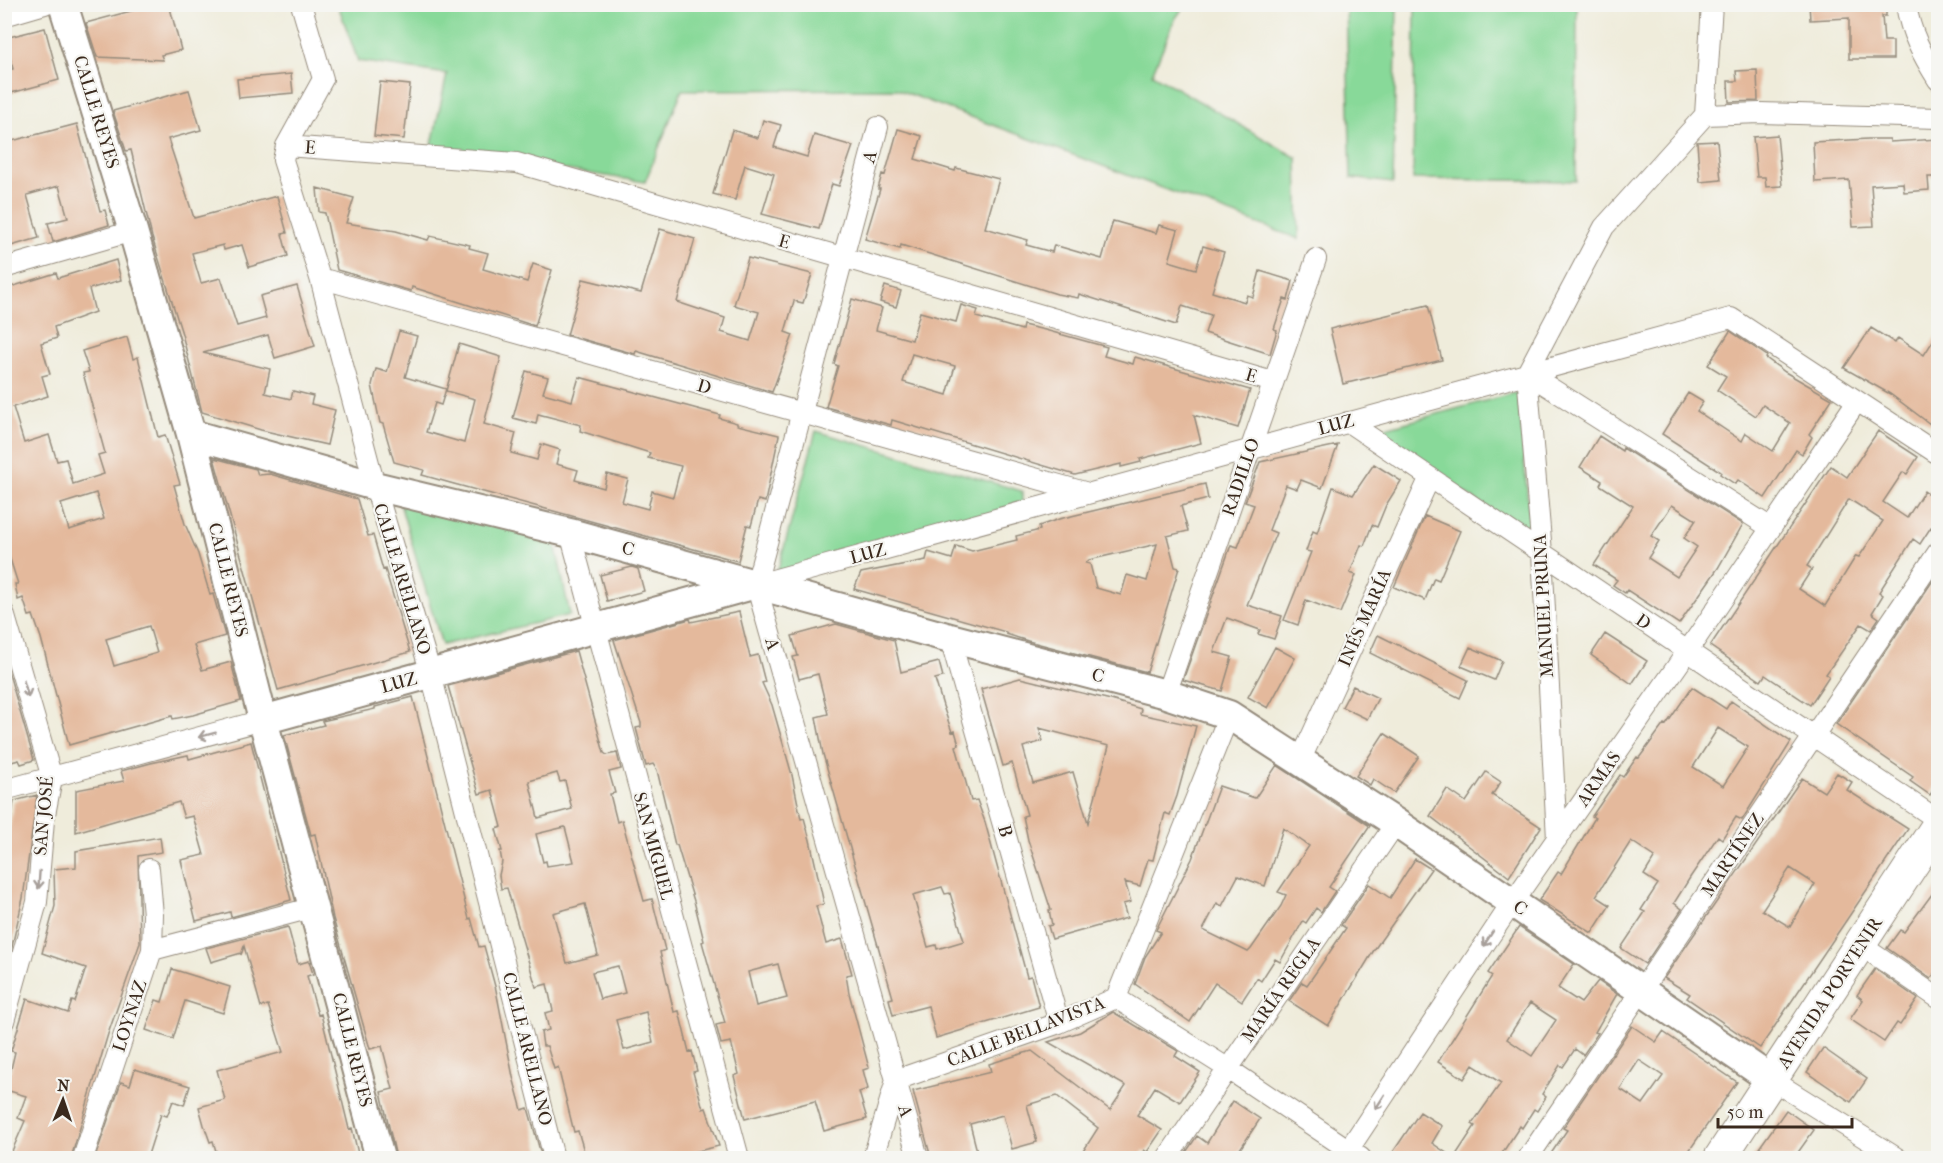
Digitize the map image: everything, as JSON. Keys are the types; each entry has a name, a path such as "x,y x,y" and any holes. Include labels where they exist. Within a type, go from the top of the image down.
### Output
{"main road":[{"name":"AVENIDA PORVENIR","path":"1720,1158 1862,946 1938,825"}],"street":[{"path":"4,16 45,4"},
{"name":"CALLE REYES","path":"63,4 133,231 190,434 263,720 315,907 380,1158"},
{"path":"286,146 323,79 301,4"},
{"path":"1712,4 1705,116 1604,227 1527,373 1772,528"},
{"path":"1906,4 1907,17 1916,42 1938,80"},
{"path":"1705,116 1760,113 1938,118"},
{"name":"A","path":"878,127 756,584 918,1158"},
{"name":"E","path":"286,146 517,163 1273,382"},
{"name":"CALLE ARELLANO","path":"286,146 283,160 285,170 320,278 375,486 431,674 554,1158"},
{"path":"4,268 133,231"},
{"name":"RADILLO","path":"1166,694 1316,260"},
{"name":"D","path":"320,278 1089,493"},
{"name":"LUZ","path":"4,790 1731,318 1857,401"},
{"name":"MANUEL PRUNA","path":"1527,373 1542,553 1557,839"},
{"path":"1857,401 1938,452"},
{"name":"ARMAS","path":"1351,1156 1512,903 1687,652 1857,401"},
{"name":"D","path":"1348,422 1938,820"},
{"name":"C","path":"190,434 375,486 570,533 950,638 1166,694 1229,715 1301,759 1772,1080 1897,1158"},
{"name":"INÉS MARÍA","path":"1301,759 1430,477"},
{"name":"SAN MIGUEL","path":"570,533 739,1158"},
{"name":"MARTÍNEZ","path":"1528,1158 1938,552"},
{"name":"SAN JOSÉ","path":"4,613 52,778 44,820 38,902 4,1021"},
{"name":"B","path":"950,638 1059,1023"},
{"name":"CALLE BELLAVISTA","path":"896,1080 1059,1023 1116,998 1229,715"},
{"name":"MARÍA REGLA","path":"1167,1158 1396,823"},
{"name":"LOYNAZ","path":"83,1158 152,950 153,915 149,870"},
{"path":"152,950 315,907"},
{"path":"1862,946 1938,998"},
{"path":"1116,998 1227,1068 1351,1156"},
{"path":"873,1158 896,1080"}],"green space":[{"path":"338,5 1185,5 1175,19 1152,74 1297,158 1299,239 896,89 682,90 645,182 431,149 447,74 358,61"},
{"path":"1346,5 1397,5 1393,183 1351,178"},
{"path":"1415,5 1577,5 1576,181 1413,179"},
{"path":"1518,392 1531,536 1371,432"},
{"path":"816,431 1022,491 1022,501 1014,511 777,573"},
{"path":"398,497 555,543 570,615 442,645"}],"building":[{"path":"157,4 169,4 181,50 161,55 163,60 97,57 86,23"},
{"path":"1809,4 1886,4 1886,16 1882,16 1884,41 1893,41 1893,59 1849,59 1849,18 1810,20"},
{"path":"45,28 59,80 11,93 5,71 13,69 5,38"},
{"path":"1757,70 1758,101 1729,102 1728,81 1737,81 1736,71"},
{"path":"291,74 293,93 239,98 237,79"},
{"path":"380,82 410,85 404,139 374,136"},
{"path":"189,90 201,130 168,139 194,218 277,196 287,233 282,234 288,256 249,267 242,245 224,250 223,245 192,253 201,283 221,278 237,326 266,318 260,296 297,286 315,346 275,358 268,335 203,353 270,369 265,393 291,399 293,391 313,396 311,404 335,410 327,445 261,430 202,412 182,334 152,237 131,150 126,151 113,111"},
{"path":"763,120 781,125 774,147 807,157 814,135 853,146 839,186 832,184 819,229 762,214 774,174 745,165 735,200 713,194 732,130 758,138"},
{"path":"77,124 100,211 105,210 109,225 53,242 48,223 68,218 59,186 27,195 39,238 4,248 4,143"},
{"path":"898,129 922,136 915,159 955,171 956,168 999,179 985,228 1028,240 1026,245 1052,252 1054,245 1102,259 1113,221 1156,233 1159,225 1178,230 1169,261 1196,269 1203,246 1224,252 1212,292 1245,302 1247,295 1253,297 1260,271 1293,281 1288,300 1284,299 1274,329 1277,330 1270,354 1205,333 1211,315 1182,306 1176,325 1079,294 1078,298 1057,294 901,245 900,249 865,239 880,189 878,189 882,174 885,175"},
{"path":"1777,135 1782,186 1766,187 1765,177 1757,177 1753,137"},
{"path":"1890,139 1890,142 1938,139 1938,177 1928,177 1929,190 1904,192 1903,183 1871,185 1874,226 1853,227 1849,180 1815,182 1813,142"},
{"path":"1717,141 1721,180 1700,182 1697,142"},
{"path":"317,188 354,198 346,223 396,231 428,240 430,236 470,245 469,248 488,253 483,269 527,282 533,264 552,270 535,326 412,287 411,291 337,270 325,213 319,212"},
{"path":"660,229 695,239 677,302 725,318 721,332 750,341 759,312 734,305 748,258 812,274 803,303 794,301 785,332 793,335 772,392 636,351 635,354 567,335 583,279 641,293"},
{"path":"116,260 121,280 89,289 95,312 54,327 57,338 41,343 50,374 42,376 48,396 13,407 24,443 49,435 57,461 66,459 73,484 104,474 98,455 105,453 83,373 89,372 82,351 127,337 133,359 138,357 158,437 165,435 180,484 174,485 185,524 198,554 210,595 213,594 225,636 194,645 202,670 231,662 241,701 193,715 173,719 172,716 69,745 41,638 33,615 29,616 23,598 18,600 15,584 18,584 4,540 4,289 56,273 58,278","holes":["96,493 104,519 69,530 61,504","149,626 157,653 114,666 106,639"]},
{"path":"885,286 901,291 896,307 880,302"},
{"path":"852,299 882,308 876,330 912,340 920,312 956,322 961,305 978,310 976,317 1022,330 1023,325 1045,330 1107,347 1104,356 1133,364 1135,357 1250,390 1238,428 1194,415 1201,443 1140,459 1141,462 1121,467 1121,464 1075,475 892,420 891,425 826,407 838,366 834,364","holes":["912,354 955,366 947,395 903,382"]},
{"path":"1428,305 1442,360 1343,384 1330,329"},
{"path":"1871,328 1895,343 1898,338 1924,355 1938,333 1938,411 1930,424 1890,394 1844,368"},
{"path":"399,331 417,336 405,377 446,389 441,405 435,403 426,432 464,443 475,399 446,391 459,344 501,357 484,424 516,433 511,453 537,460 541,444 560,450 556,464 578,470 575,480 604,488 607,474 628,479 622,502 648,509 652,491 673,497 681,466 648,458 650,453 580,431 581,425 538,414 536,424 513,418 526,371 548,377 543,393 572,401 579,377 720,415 719,418 737,423 737,425 779,435 765,502 758,500 751,526 747,525 738,561 422,475 424,470 394,462 383,424 380,423 372,385 376,369 387,372"},
{"path":"1730,331 1767,356 1766,358 1785,372 1832,399 1809,434 1812,437 1802,454 1796,450 1765,498 1738,480 1735,484 1720,474 1721,472 1662,434 1688,393 1703,402 1697,411 1742,441 1746,433 1773,451 1790,423 1763,405 1756,416 1717,390 1726,376 1708,365"},
{"path":"1878,431 1918,457 1907,474 1903,472 1883,502 1907,518 1924,491 1928,494 1938,478 1938,531 1931,527 1920,544 1913,539 1879,592 1883,595 1872,613 1879,618 1871,630 1861,624 1826,674 1829,676 1810,705 1765,675 1761,681 1710,646 1831,466 1847,477","holes":["1849,499 1883,521 1859,557 1856,556 1825,606 1799,589 1812,569 1807,566"]},
{"path":"1599,436 1622,451 1623,448 1743,524 1718,568 1679,624 1627,590 1625,593 1613,585 1617,580 1594,565 1633,506 1600,485 1602,481 1580,467","holes":["1672,505 1696,520 1684,538 1697,547 1677,577 1648,558 1659,541 1651,536"]},
{"path":"1338,445 1322,488 1301,480 1297,489 1286,485 1269,530 1276,533 1247,605 1282,616 1274,639 1258,634 1260,630 1227,618 1214,652 1232,657 1222,691 1183,680 1231,545 1238,547 1254,505 1245,502 1260,462"},
{"path":"214,458 256,469 258,475 270,474 357,499 368,536 373,535 383,570 385,569 410,652 278,690"},
{"path":"1374,464 1401,481 1386,505 1377,527 1372,525 1364,546 1361,545 1350,573 1356,575 1340,613 1306,600 1298,625 1284,620 1311,552 1306,551 1313,531 1317,533 1333,487 1353,495"},
{"path":"1205,484 1208,499 1181,506 1188,531 1167,536 1175,567 1179,568 1147,672 1028,641 1006,634 1006,632 854,589 861,573 926,560 928,552 952,559 956,546 972,551 1017,540 1016,536 1040,530 1039,526 1059,519","holes":["1157,544 1147,581 1127,575 1121,595 1096,588 1090,564 1086,563 1089,560"]},
{"path":"1425,516 1460,531 1439,580 1434,578 1425,600 1394,587"},
{"path":"632,567 638,569 644,591 607,601 600,575"},
{"path":"1938,573 1938,783 1930,795 1910,781 1913,777 1836,724"},
{"path":"739,612 750,657 758,655 765,682 762,683 772,705 792,775 801,819 804,818 810,840 824,904 816,906 826,944 842,939 852,974 846,975 849,993 869,1068 863,1070 868,1089 859,1092 867,1119 824,1131 815,1101 745,1119 734,1076 739,1074 731,1042 721,1044 716,1025 725,1023 702,942 704,941 694,901 677,845 675,845 657,770 653,764 646,766 636,728 641,727 641,723 614,640 690,619 691,622","holes":["778,964 787,998 756,1006 748,972"]},
{"path":"836,624 894,640 901,672 939,662 943,677 935,679 952,732 955,731 959,745 956,746 971,801 977,800 985,822 1027,977 1031,976 1039,1007 936,1038 928,1006 893,1015 889,999 893,998 823,754 816,717 828,714 818,674 799,679 793,657 798,656 792,636","holes":["942,887 945,894 950,893 964,941 937,949 936,945 928,947 913,895"]},
{"path":"1605,634 1647,661 1632,684 1591,655"},
{"path":"1378,635 1468,680 1460,698 1370,653"},
{"path":"1275,647 1295,658 1268,708 1248,697"},
{"path":"1470,647 1502,661 1494,680 1461,666"},
{"path":"576,651 604,753 607,755 617,753 621,769 609,772 615,793 610,794 617,822 622,820 644,901 652,899 665,950 660,952 674,1012 679,1011 689,1052 692,1051 697,1071 693,1072 703,1109 706,1108 719,1146 669,1158 586,1158 578,1131 574,1132 558,1067 554,1069 547,1046 543,1046 541,1032 549,1030 545,1013 553,1011 547,984 536,987 507,888 501,889 499,875 502,862 500,851 502,851 496,829 502,827 492,790 479,794 448,686","holes":["557,773 560,782 565,781 572,809 538,818 529,781","565,827 574,862 547,866 546,861 543,862 536,834","585,904 598,955 567,963 553,913","618,966 625,993 600,999 592,972","646,1012 653,1042 624,1050 616,1020"]},
{"path":"4,667 7,667 34,760 21,764 19,760 4,764"},
{"path":"1020,678 1141,709 1140,714 1196,726 1177,796 1170,815 1165,813 1153,860 1148,859 1140,886 1125,882 1131,902 1123,904 1127,918 1052,939 1048,926 1052,925 1049,910 1051,910 1028,840 1023,816 1027,815 1012,763 1003,766 981,689","holes":["1039,728 1109,746 1088,823 1073,772 1033,783 1023,747 1043,741"]},
{"path":"1353,686 1378,698 1367,719 1342,707"},
{"path":"1692,687 1726,709 1731,701 1791,742 1742,820 1736,817 1722,839 1718,836 1691,876 1674,903 1682,909 1645,964 1621,948 1645,912 1641,910 1658,884 1644,875 1655,857 1631,841 1596,896 1610,905 1592,933 1539,900 1558,872 1561,874 1595,818 1592,816 1620,775 1623,777 1664,724 1666,725","holes":["1718,728 1748,747 1723,786 1693,767"]},
{"path":"413,697 469,919 471,918 479,947 484,946 496,990 513,1077 522,1110 528,1108 542,1158 467,1158 466,1154 450,1158 396,1157 381,1092 393,1089 382,1046 370,1049 333,918 315,834 311,835 284,735 324,725 322,721 375,709 375,707"},
{"path":"1384,733 1419,756 1394,793 1373,779 1370,785 1356,776"},
{"path":"251,742 291,900 231,917 230,912 196,921 181,860 204,855 193,816 184,818 179,802 76,832 76,790 124,781 121,771 188,755 189,759"},
{"path":"1277,765 1370,826 1329,887 1335,891 1321,912 1316,908 1306,923 1303,921 1280,962 1275,959 1261,981 1257,978 1242,1001 1215,983 1190,1022 1135,984 1145,957 1161,932 1156,930 1192,859 1219,786 1255,798","holes":["1283,828 1309,846 1278,892 1286,895 1281,906 1248,952 1203,930 1217,903 1222,906 1238,876 1265,886"]},
{"path":"1486,772 1501,782 1492,795 1541,827 1509,877 1430,816 1447,789 1466,802"},
{"path":"1837,773 1852,782 1847,790 1908,829 1760,1048 1687,998 1690,994 1664,978 1802,778 1824,792","holes":["1790,868 1815,884 1790,927 1762,910"]},
{"path":"37,795 23,898 10,955 4,955 4,863 14,801"},
{"path":"160,837 162,852 138,856 140,943 108,1034 71,1158 9,1158 25,1121 18,1118 26,1096 6,1090 15,1052 11,1051 27,999 68,1013 72,1001 75,1002 86,968 42,953 55,906 54,869 76,867 76,851"},
{"path":"1415,859 1431,869 1374,950 1328,1026 1289,1001 1302,982 1307,985 1321,965 1346,928 1341,925 1369,884 1390,898"},
{"path":"1938,886 1938,968 1931,979 1887,948 1900,930 1904,932"},
{"path":"288,927 298,964 309,961 313,974 307,976 318,1015 321,1014 349,1129 352,1128 359,1158 218,1158 213,1141 210,1142 204,1125 199,1107 225,1100 217,1070 283,1052 268,1005 261,1007 244,946 241,955 241,953 211,962 206,948"},
{"path":"1519,927 1574,964 1558,988 1581,1003 1598,981 1617,994 1595,1032 1598,1033 1583,1055 1575,1049 1563,1067 1560,1065 1542,1094 1546,1097 1537,1111 1534,1109 1522,1128 1520,1126 1499,1158 1454,1158 1475,1126 1472,1124 1501,1083 1473,1065 1464,1079 1438,1062 1492,976 1488,973","holes":["1530,1003 1556,1020 1532,1056 1507,1039"]},
{"path":"172,969 230,987 223,1013 185,1001 173,1039 146,1030 156,1000 162,1002"},
{"path":"1875,969 1918,999 1900,1025 1897,1023 1884,1042 1850,1019 1863,1000 1857,995"},
{"path":"1113,1012 1178,1051 1175,1056 1200,1072 1180,1102 1155,1087 1137,1115 1162,1130 1147,1152 1144,1150 1139,1158 1091,1158 1082,1153 1098,1128 1057,1096 1027,1105 1037,1142 1012,1149 1003,1115 970,1124 978,1155 965,1158 931,1158 913,1091 991,1072 989,1064 1032,1051 1110,1110 1126,1086 1048,1042 1080,1032"},
{"path":"1632,1026 1656,1042 1663,1032 1737,1082 1684,1158 1548,1158 1567,1130 1563,1128","holes":["1639,1060 1663,1076 1643,1104 1620,1089"]},
{"path":"1823,1048 1867,1079 1851,1102 1807,1072"},
{"path":"135,1069 190,1086 184,1105 173,1101 167,1116 161,1114 147,1158 95,1158 121,1082 130,1085"},
{"path":"1233,1101 1260,1119 1234,1158 1182,1158 1197,1136 1207,1143"},
{"path":"1786,1110 1814,1130 1794,1158 1752,1158"},
{"path":"1420,1112 1442,1126 1432,1143 1454,1158 1389,1158"}]}
